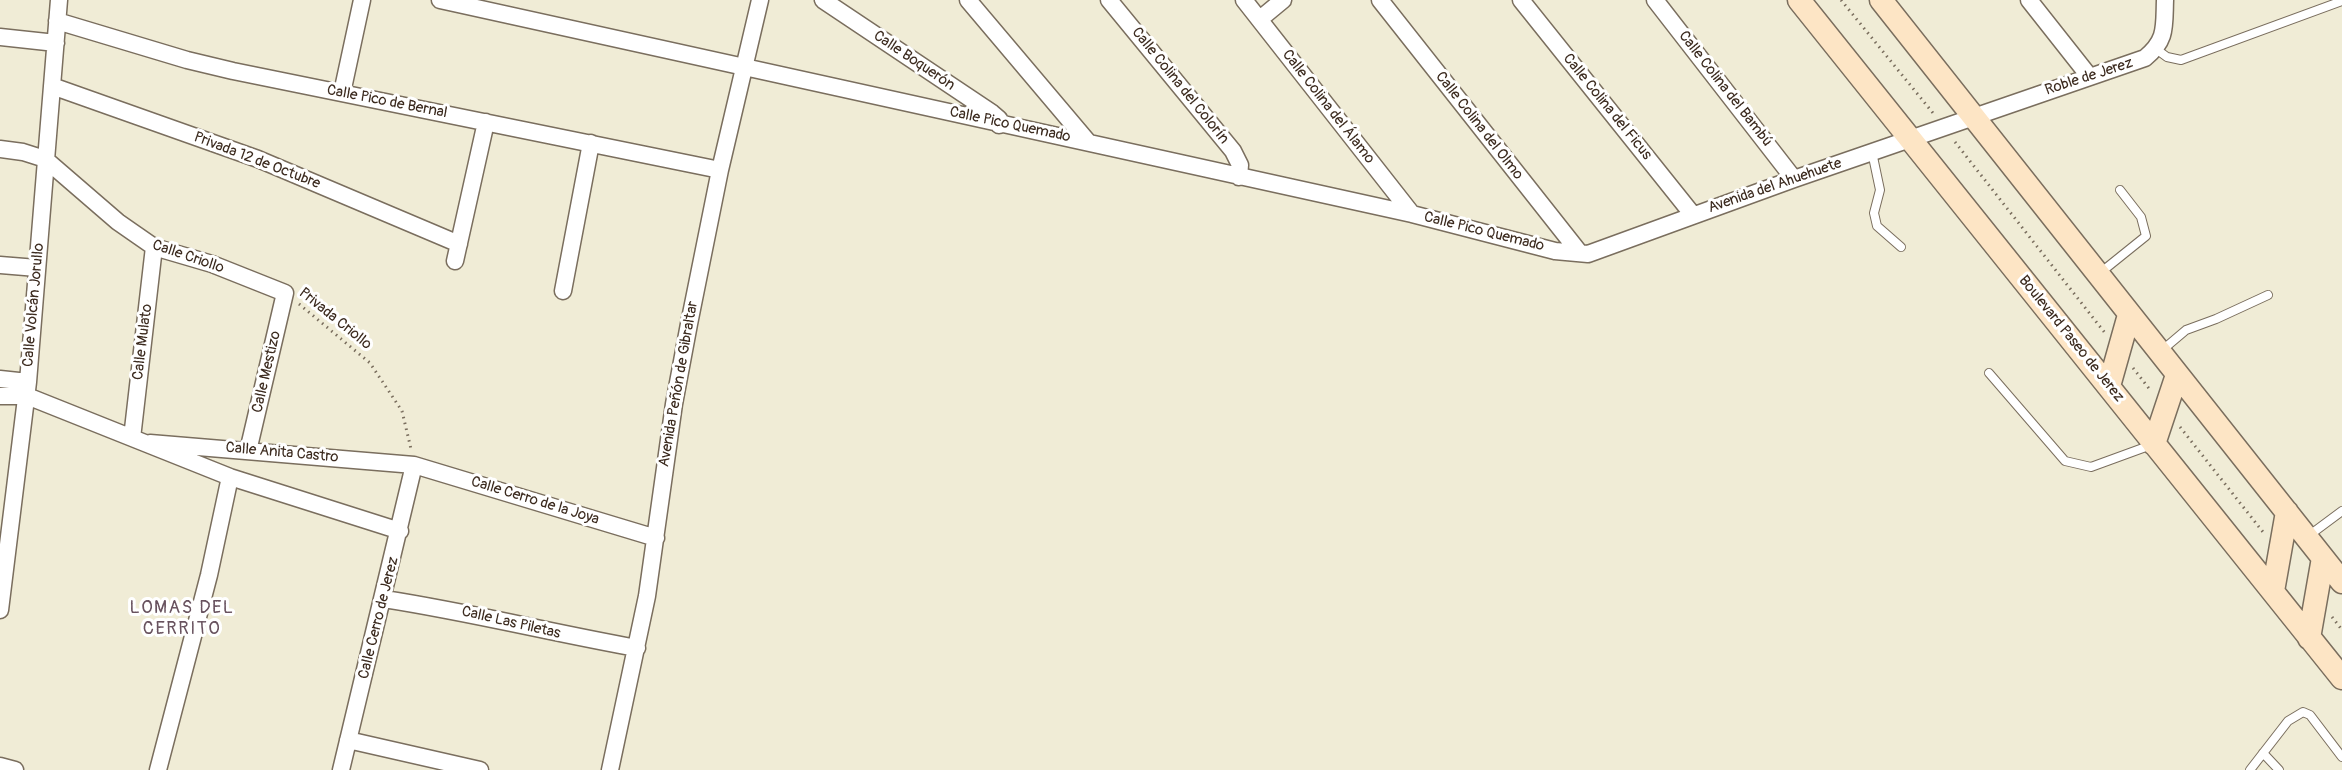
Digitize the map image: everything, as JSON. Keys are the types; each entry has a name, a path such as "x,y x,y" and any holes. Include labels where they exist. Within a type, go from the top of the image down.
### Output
{"main road":[{"name":"Boulevard Paseo de Jerez","path":"1799,0 2342,678"},
{"path":"1881,0 2342,582"},
{"path":"2109,386 2121,353 2129,315"},
{"path":"2154,444 2177,375"},
{"path":"2273,591 2287,512"},
{"path":"2309,638 2323,558"}],"street":[{"name":"Calle Volcán Jorullo","path":"0,610 27,389 59,0"},
{"path":"342,93 362,0"},
{"name":"Calle Pico Quemado","path":"440,0 745,66 999,125 1088,142 1412,214 1555,251 1579,252"},
{"name":"Avenida Peñón de Gibraltar","path":"610,770 637,648 656,538 674,404 720,170 760,0"},
{"name":"Calle Boquerón","path":"823,0 992,113 999,119 999,125"},
{"path":"968,0 1088,142"},
{"name":"Calle Colina del Colorín","path":"1109,0 1233,151 1240,165 1239,177"},
{"name":"Calle Colina del Álamo","path":"1244,0 1412,214"},
{"path":"1260,19 1283,0"},
{"name":"Calle Colina del Olmo","path":"1380,0 1579,252"},
{"name":"Calle Colina del Ficus","path":"1521,0 1693,215"},
{"name":"Calle Colina del Bambú","path":"1655,0 1794,179"},
{"path":"2029,0 2089,76"},
{"path":"2156,49 2163,36 2165,0"},
{"name":"Calle Pico de Bernal","path":"57,21 187,60 720,170"},
{"path":"0,38 56,43"},
{"name":"Roble de Jerez","path":"1972,116 2145,58 2156,49"},
{"name":"Privada 12 de Octubre","path":"52,86 258,159 459,244"},
{"name":"Avenida del Ahuehuete","path":"1579,252 1603,250 1693,215 1910,140 1972,116"},
{"path":"455,261 486,122"},
{"path":"563,291 591,143"},
{"path":"0,149 23,152 45,159"},
{"name":"Calle Criollo","path":"45,159 117,222 154,247 212,264 285,293"},
{"name":"Calle Mulato","path":"132,438 154,247"},
{"path":"0,265 37,268"},
{"name":"Calle Mestizo","path":"248,452 285,293"},
{"path":"0,379 27,389"},
{"path":"0,396 27,389"},
{"name":"Calle Anita Castro","path":"27,389 132,438 150,443 230,477 400,531"},
{"name":"Calle Anita Castro","path":"150,443 414,465"},
{"name":"Calle Cerro de la Joya","path":"414,465 656,538"},
{"name":"Calle Cerro de Jerez","path":"341,770 384,599 414,465"},
{"path":"158,770 208,575 230,477"},
{"name":"Calle Las Piletas","path":"384,599 464,611 556,634 637,648"},
{"path":"348,741 480,770"},
{"path":"0,766 15,770"}],"lane":[{"path":"2156,49 2167,57 2181,60 2342,1"},
{"path":"1872,152 1880,190 1874,213 1877,226 1901,247"},
{"path":"2098,275 2146,236 2141,217 2120,190"},
{"path":"2159,352 2186,330 2216,320 2268,295"},
{"path":"1989,373 2065,461 2091,466 2154,444"},
{"path":"2307,537 2342,511"},
{"path":"2250,770 2288,721 2303,712 2310,715 2342,757"},
{"path":"2263,753 2279,770"}],"path":[{"path":"1841,0 1944,127 2280,554"},
{"name":"Privada Criollo","path":"285,293 370,363 402,411 414,465"},
{"path":"2317,598 2342,630"}],"district":[{"name":"LOMAS DEL CERRITO","path":"182,618"}]}
